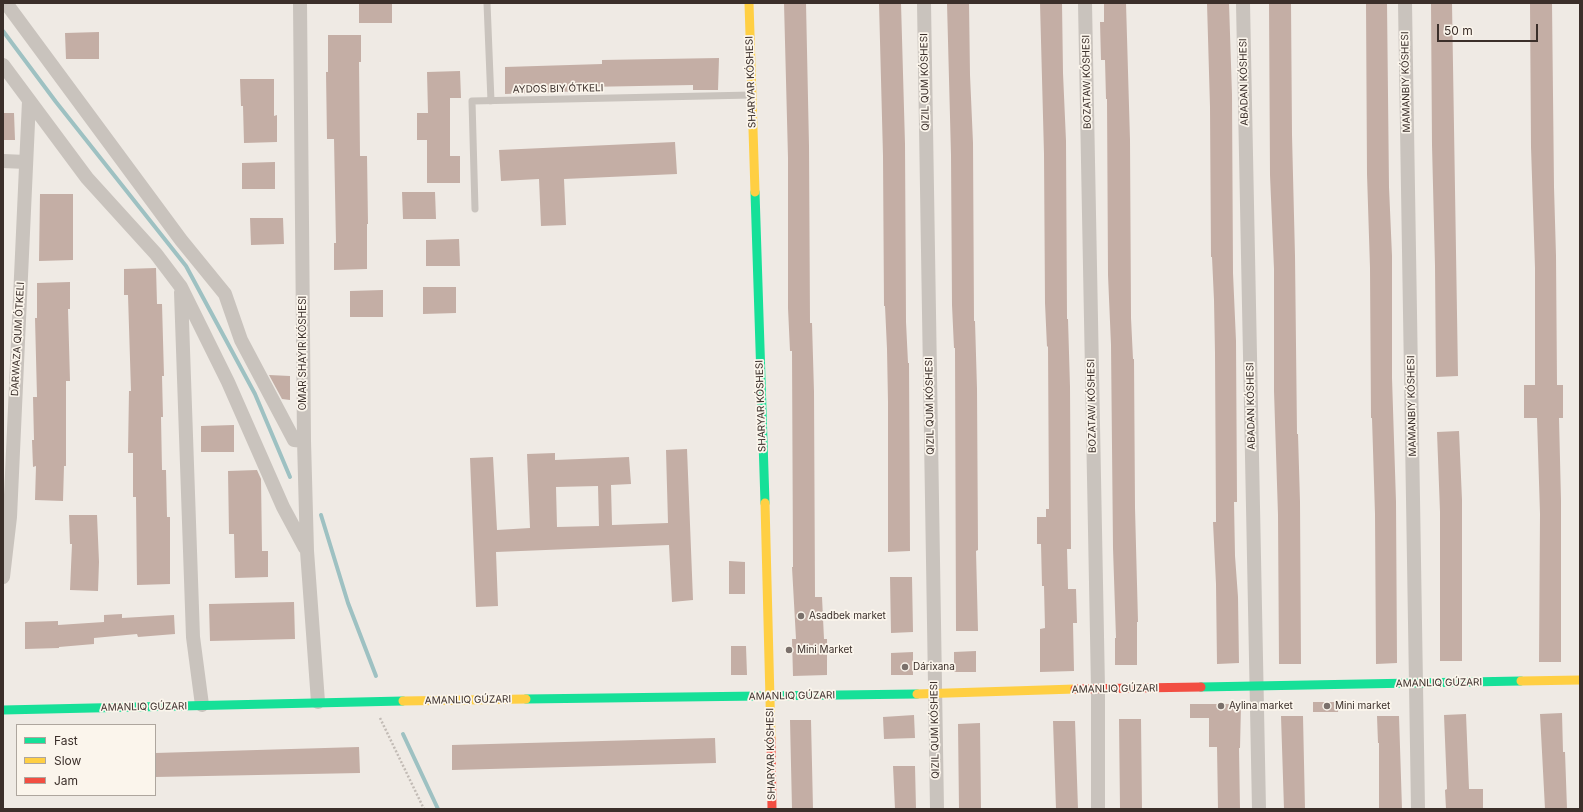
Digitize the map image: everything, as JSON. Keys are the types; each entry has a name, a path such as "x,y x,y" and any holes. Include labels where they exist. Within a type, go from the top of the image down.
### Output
{"street":[{"path":"6,3 181,240 225,294 241,340 294,440 304,441"},
{"path":"300,3 304,441 307,552 318,702"},
{"name":"SHARYAR KÓSHESI","path":"749,3 770,696 772,809"},
{"path":"924,3 937,809"},
{"name":"BOZATAW KÓSHESI","path":"1085,3 1098,688 1098,809"},
{"name":"ABADAN KÓSHESI","path":"1243,3 1259,809"},
{"name":"MAMANBIY KÓSHESI","path":"1405,3 1418,809"},
{"path":"3,65 87,178 156,254 181,287 228,382 283,507 307,552"},
{"name":"DARWAZA QUM ÓTKELI","path":"3,577 29,101"},
{"path":"3,161 26,162"},
{"path":"181,287 193,637 202,705"},
{"path":"3,710 318,702 934,694 1098,688 1257,687 1580,680"}],"lane":[{"path":"487,3 491,101"},
{"name":"AYDOS BIY ÓTKELI","path":"475,209 472,101 752,95"}],"path":[{"path":"380,717 424,809"}],"building":[{"path":"359,3 392,3 392,23 359,23"},
{"path":"784,3 806,3 809,146 810,323 812,323 814,392 815,597 822,597 824,639 827,639 827,675 793,676 792,639 796,639 792,567 792,351 790,351 788,308 788,158"},
{"path":"879,3 901,3 905,144 906,322 909,363 910,551 888,552 888,402 887,349 884,306 883,156"},
{"path":"947,3 969,3 973,143 974,321 977,389 978,550 976,551 978,631 956,631 955,348 952,305 951,155"},
{"path":"1040,3 1062,3 1066,141 1067,319 1070,387 1071,549 1067,549 1068,589 1076,589 1077,623 1073,623 1074,671 1040,672 1040,629 1045,628 1041,544 1037,544 1037,517 1046,517 1046,509 1049,509 1048,346 1047,347 1045,303 1044,154"},
{"path":"1104,3 1126,3 1130,140 1131,318 1134,359 1135,508 1138,622 1137,665 1115,665 1116,638 1113,548 1111,345 1108,275 1107,99 1105,60 1101,60 1100,22 1104,22"},
{"path":"1207,3 1229,3 1232,95 1233,273 1236,341 1237,502 1234,502 1239,663 1217,664 1216,584 1213,522 1216,522 1215,353 1214,300 1211,257 1210,107"},
{"path":"1269,3 1291,3 1297,434 1300,502 1301,664 1279,664 1278,515 1274,391 1274,269 1270,175"},
{"path":"1366,3 1387,3 1389,187 1392,256 1392,378 1396,502 1397,663 1376,664 1375,514 1371,418 1370,268 1367,174"},
{"path":"1431,3 1452,3 1458,376 1436,377 1432,145"},
{"path":"1530,3 1552,3 1557,385 1563,385 1563,418 1559,418 1561,501 1561,662 1539,662 1540,514 1537,418 1524,418 1524,385 1535,385 1535,268 1531,147"},
{"path":"99,32 99,59 66,59 65,33"},
{"path":"328,35 361,35 361,62 359,62 360,156 367,156 367,269 334,270 334,243 336,243 334,139 327,139 326,72 328,72"},
{"path":"719,58 718,90 693,90 693,85 585,87 585,91 505,94 505,67 602,64 602,60"},
{"path":"460,71 461,98 450,98 450,156 460,156 460,183 427,183 427,140 417,140 417,113 428,113 427,72"},
{"path":"240,79 274,79 274,116 277,115 277,142 244,143 243,106 241,106"},
{"path":"3,113 14,113 15,140 3,140"},
{"path":"675,142 677,174 564,179 566,225 541,226 539,179 501,181 499,150"},
{"path":"275,162 275,189 242,189 242,163"},
{"path":"402,192 435,192 436,219 403,219"},
{"path":"40,194 73,194 73,260 39,261"},
{"path":"250,218 283,218 284,244 251,245"},
{"path":"459,239 460,266 426,266 426,240"},
{"path":"156,268 157,304 162,304 164,376 162,376 163,417 161,417 162,470 166,470 167,517 170,517 170,584 137,585 136,497 133,497 133,453 128,453 129,391 131,391 128,295 124,295 124,269"},
{"path":"70,282 70,309 68,309 70,381 66,381 66,466 64,466 63,501 35,500 36,466 33,467 32,440 34,440 33,397 37,397 35,318 37,318 37,283"},
{"path":"423,287 456,287 456,313 423,314"},
{"path":"383,290 383,317 350,317 350,291"},
{"path":"269,375 290,376 290,400 282,399"},
{"path":"234,425 234,452 201,452 201,426"},
{"path":"1459,431 1462,500 1462,661 1440,661 1440,512 1437,432"},
{"path":"687,449 693,600 672,602 669,545 496,552 498,606 476,607 470,458 493,457 497,530 530,528 527,454 555,453 555,460 629,457 631,484 611,485 612,525 668,523 666,450","holes":["598,486 599,526 557,527 556,487"]},
{"path":"257,470 261,479 262,551 268,551 268,577 235,578 234,534 229,534 228,471"},
{"path":"69,515 97,515 99,562 98,591 70,590 72,544 70,544"},
{"path":"729,561 745,562 745,594 729,594"},
{"path":"890,577 912,577 913,632 891,633"},
{"path":"294,602 295,639 210,641 209,604"},
{"path":"122,614 122,618 174,615 175,634 138,637 137,634 94,638 94,644 59,648 25,649 25,622 58,621 58,625 104,622 104,615"},
{"path":"731,646 746,646 747,675 731,675"},
{"path":"976,651 976,672 954,672 954,652"},
{"path":"913,652 913,675 891,675 891,653"},
{"path":"1313,702 1339,702 1338,712 1313,712"},
{"path":"1190,704 1241,704 1239,748 1240,809 1218,809 1217,747 1209,747 1209,718 1190,718"},
{"path":"1562,713 1567,809 1545,809 1540,714"},
{"path":"1466,714 1469,789 1483,789 1483,808 1446,809 1445,790 1447,789 1444,715"},
{"path":"914,715 915,738 884,739 883,717"},
{"path":"1281,716 1303,716 1305,809 1284,809"},
{"path":"1377,716 1399,716 1402,809 1379,809 1379,743"},
{"path":"1119,719 1141,719 1142,809 1120,809"},
{"path":"790,720 811,720 813,809 792,809"},
{"path":"1053,721 1075,721 1078,809 1056,809"},
{"path":"980,723 981,809 959,809 958,724"},
{"path":"715,738 716,763 452,770 452,745"},
{"path":"359,747 360,773 156,777 156,753"},
{"path":"893,766 915,766 916,809 895,809"}],"waterway":[{"path":"3,31 56,102 186,266 255,394 290,477"},
{"path":"321,515 348,603 376,676"},
{"path":"403,734 438,809"}],"traffic: fast":[{"path":"755,192 765,503"},
{"path":"1201,687 1521,681"},
{"path":"526,699 917,694"},
{"path":"3,710 403,701"}],"traffic: slow":[{"path":"749,3 755,192"},
{"path":"765,503 771,739"},
{"path":"1521,681 1580,680"},
{"path":"917,694 1075,689"},
{"path":"403,701 526,699"}],"traffic: jam":[{"path":"1075,689 1201,687"},
{"path":"771,739 772,809"}],"place":[{"name":"Asadbek market","path":"801,616"},
{"name":"Mini Market","path":"789,650"},
{"name":"Dárixana","path":"905,667"},
{"name":"Aylina market","path":"1221,706"},
{"name":"Mini market","path":"1327,706"}]}
